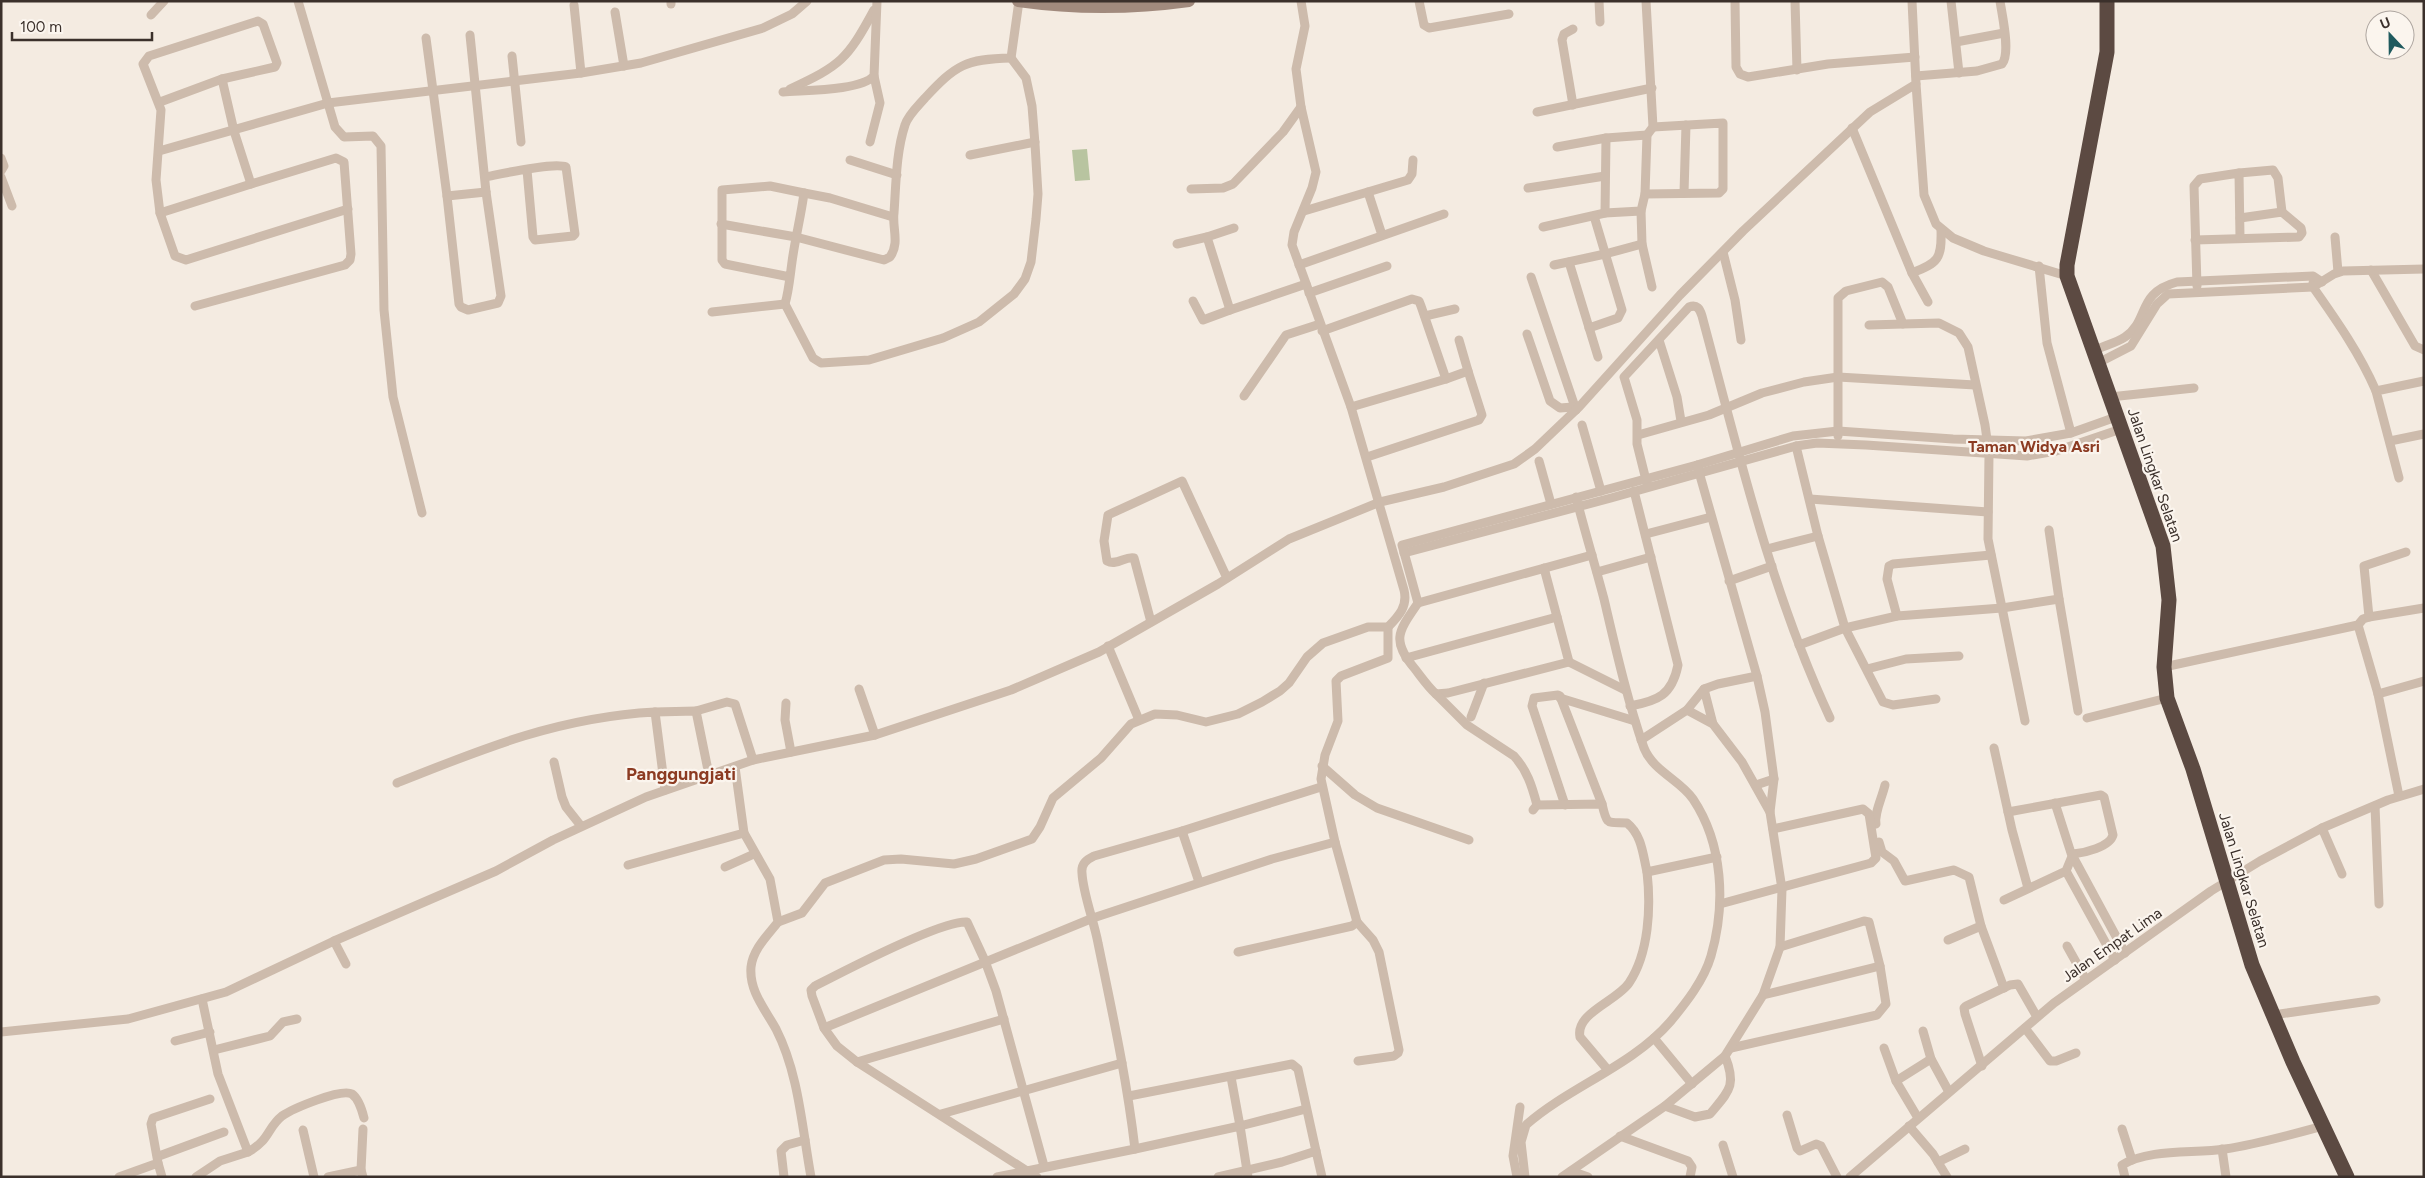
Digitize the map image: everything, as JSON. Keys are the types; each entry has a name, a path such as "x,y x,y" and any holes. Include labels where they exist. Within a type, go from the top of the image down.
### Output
{"highway":[{"name":"Jalan Lingkar Selatan","path":"2107,1 2107,52 2078,198 2067,276 2163,546 2169,600 2164,667 2167,698 2190,759 2244,944 2273,1015 2347,1177"}],"street":[{"path":"151,15 164,1"},
{"path":"298,1 339,134 350,138 373,136 381,146 384,310 393,397 422,513"},
{"path":"159,151 328,103 581,73 656,60 763,28 792,14 807,1"},
{"path":"804,193 785,304 813,358 821,363 869,360 943,338 979,322 1014,294 1025,280 1031,262 1038,194 1032,106 1026,78 1011,58 1018,1 1057,6 1113,8 1145,7 1189,1"},
{"path":"1301,1 1305,26 1296,70 1301,107 1316,172 1304,211 1292,239 1307,289 1351,407 1367,457 1406,596 1403,609 1388,627 1388,658 1341,676 1336,681 1338,721 1322,766 1321,787 1357,922 1373,940 1379,952 1399,1050 1394,1056 1358,1061"},
{"path":"1419,1 1424,25 1429,28 1510,14"},
{"path":"1599,1 1600,22"},
{"path":"1646,1 1654,127"},
{"path":"1735,1 1738,71 1748,77 1860,60 1915,57"},
{"path":"1795,1 1797,70"},
{"path":"1912,1 1924,195 1932,217 1941,230 1953,238 1984,251 2067,276"},
{"path":"1951,1 1959,73"},
{"path":"1,1032 128,1019 226,992 334,941 496,871 581,826 665,790 753,760 875,735 1011,690 1058,671 1108,646 1227,578 1289,539 1380,502 1444,486 1514,464 1535,449 1723,252 1870,112 1916,80 1995,67 2002,64 2006,56 2000,1"},
{"path":"874,76 858,85 783,92 828,71 845,57 857,42 876,5"},
{"path":"870,142 880,103 874,76 876,5"},
{"path":"574,6 581,73"},
{"path":"615,12 624,66"},
{"path":"160,102 222,79 272,69 276,66 265,27 258,21 149,56 143,64 160,102 159,151 156,180 160,213 175,256 186,260 348,209"},
{"path":"1573,29 1564,34 1562,40 1573,105"},
{"path":"1956,42 2004,32"},
{"path":"426,38 459,304 468,310 501,301 486,192 470,35"},
{"path":"512,56 522,142"},
{"path":"721,224 796,237 884,260 893,253 896,240 893,216 896,175 905,125 914,111 946,75 967,63 1011,58"},
{"path":"222,79 234,131 251,184"},
{"path":"1537,112 1652,88"},
{"path":"1191,188 1223,188 1233,184 1283,132 1301,107"},
{"path":"1557,147 1606,138 1646,135 1654,127 1723,123 1724,142 1721,192 1645,194"},
{"path":"1684,192 1686,125"},
{"path":"1852,128 1912,273 1928,302"},
{"path":"1646,135 1645,194 1641,211 1642,244 1652,287"},
{"path":"1605,213 1606,138"},
{"path":"970,155 1035,142"},
{"path":"1,158 4,166 1,171"},
{"path":"160,213 331,159 341,159 345,169 351,254 350,260 345,265 195,306"},
{"path":"850,160 896,175"},
{"path":"1304,211 1408,180 1412,174 1413,160"},
{"path":"485,177 527,170 563,165 566,167 575,234 573,236 535,240 533,237 527,170"},
{"path":"2195,240 2299,237 2302,228 2282,212 2278,178 2273,170 2200,179 2194,184 2195,240 2196,281 2198,292"},
{"path":"2239,173 2240,238"},
{"path":"1528,188 1605,176"},
{"path":"1,178 12,206"},
{"path":"790,277 725,264 721,256 722,190 770,186 830,198 893,216"},
{"path":"447,196 486,192"},
{"path":"1368,192 1382,235"},
{"path":"1543,227 1605,213 1641,211"},
{"path":"2240,218 2282,212"},
{"path":"1299,265 1444,214"},
{"path":"1589,328 1618,318 1622,310 1594,216"},
{"path":"1177,244 1234,228"},
{"path":"1912,273 1932,265 1937,260 1941,250 1941,230"},
{"path":"1207,237 1230,310"},
{"path":"2335,237 2338,272"},
{"path":"1554,265 1642,244"},
{"path":"1723,252 1735,300 1741,340"},
{"path":"1569,262 1598,357"},
{"path":"1193,301 1203,320 1230,310 1387,266"},
{"path":"2039,266 2046,343 2071,433"},
{"path":"2096,357 2131,346 2162,298 2175,292 2313,287 2338,272 2424,269"},
{"path":"2371,270 2415,346 2424,350"},
{"path":"2096,357 2126,336 2153,293 2158,289 2177,282 2313,276 2322,282"},
{"path":"2313,276 2313,287 2343,330 2366,368 2376,392 2399,478"},
{"path":"1532,277 1574,409"},
{"path":"1838,444 1836,304 1840,294 1882,282 1888,287 1903,324"},
{"path":"1244,396 1286,335 1321,328 1412,299 1419,301 1446,379"},
{"path":"712,312 785,304"},
{"path":"1646,483 1637,444 1637,420 1624,377 1688,307 1694,306 1699,309 1772,566 1799,645 1830,718"},
{"path":"1425,316 1455,309"},
{"path":"1869,325 1939,323 1959,333 1964,338 1968,347 1988,440 1988,539 2025,722"},
{"path":"1527,334 1550,400 1560,408 1574,409"},
{"path":"1367,457 1479,420 1482,415 1481,408 1459,340"},
{"path":"1659,340 1681,421"},
{"path":"1351,407 1468,371"},
{"path":"1638,435 1728,408 1769,391 1804,382 1838,377 1975,384"},
{"path":"2376,392 2424,381"},
{"path":"2110,397 2194,388"},
{"path":"1740,457 1793,436 1838,431 1988,440 2033,440 2119,423"},
{"path":"1403,549 1551,504 1578,502 1601,491 1646,483 1740,457 1796,446 1838,444 2027,456 2056,451 2119,423"},
{"path":"1582,425 1601,491"},
{"path":"2390,441 2424,434"},
{"path":"1796,446 1818,536 1845,628 1883,702 1888,705 1936,699"},
{"path":"1539,461 1551,504"},
{"path":"1562,1177 1665,1106 1728,1052 1763,995 1780,947 1782,889 1770,812 1774,779 1757,676 1699,469"},
{"path":"1151,622 1134,558 1110,563 1106,557 1104,541 1108,515 1182,481 1227,578"},
{"path":"1403,549 1578,502 1634,491 1646,483"},
{"path":"1630,706 1659,699 1673,680 1678,665 1634,491"},
{"path":"1810,499 1988,512"},
{"path":"1525,1177 1521,1142 1526,1125 1654,1038 1690,997 1703,975 1711,956 1720,904 1717,857 1701,812 1693,799 1678,782 1651,760 1624,690 1597,572 1578,502"},
{"path":"1646,534 1711,517"},
{"path":"2049,530 2078,711"},
{"path":"1767,549 1818,536"},
{"path":"1403,549 1418,603"},
{"path":"2369,617 2364,566 2406,552"},
{"path":"1592,555 1418,603 1399,636 1399,644 1406,658 1436,694 1467,724 1514,756 1520,763 1531,782 1535,807 1602,804"},
{"path":"1897,616 1887,579 1889,566 1893,564 1991,555"},
{"path":"1597,572 1652,557"},
{"path":"1729,581 1772,566"},
{"path":"1544,568 1569,662"},
{"path":"1799,645 1845,628 1897,616 2002,608 2059,598"},
{"path":"2164,667 2339,630 2358,625 2363,619 2369,617 2403,613 2424,608"},
{"path":"1406,658 1557,617"},
{"path":"2358,625 2378,694 2399,796"},
{"path":"811,1177 797,1096 780,1039 759,1004 751,977 753,957 778,922 802,913 825,883 884,860 893,858 954,864 982,857 1032,839 1040,827 1053,798 1101,758 1131,724 1155,714 1164,713 1206,722 1238,714 1280,691 1289,683 1307,657 1322,643 1368,628 1388,627"},
{"path":"1108,646 1139,720"},
{"path":"1867,669 1906,659 1959,656"},
{"path":"1436,694 1448,693 1569,662 1624,690"},
{"path":"1642,740 1687,710 1704,689 1718,684 1757,676"},
{"path":"2378,694 2424,682"},
{"path":"1471,717 1484,683"},
{"path":"859,689 875,735"},
{"path":"1704,689 1712,724"},
{"path":"1566,805 1532,702 1534,698 1558,694 1608,822 1612,825 1627,823 1632,826 1640,839 1647,872 1649,923 1634,974 1628,985 1585,1019 1579,1031 1580,1037 1607,1069"},
{"path":"1560,698 1635,721"},
{"path":"2087,718 2167,698"},
{"path":"397,783 500,742 546,729 616,714 696,711 727,702 734,704 753,760"},
{"path":"786,703 785,720 791,752"},
{"path":"1687,710 1712,724 1742,762 1770,812"},
{"path":"696,711 709,775"},
{"path":"655,712 665,790"},
{"path":"1994,748 2028,888"},
{"path":"554,762 566,808 581,826"},
{"path":"1322,766 1356,795 1376,808 1469,840"},
{"path":"735,767 744,833 754,854 770,879 778,922"},
{"path":"1756,785 1774,779"},
{"path":"1885,785 1880,805 1874,814 1882,852 1894,861 1905,881 1954,870 1969,877 1981,926 2004,988"},
{"path":"1135,1149 1129,1096 1082,872 1085,860 1321,787"},
{"name":"Jalan Empat Lima","path":"1850,1177 2037,1017 2086,980 2226,882 2289,844 2322,828 2399,796 2424,789"},
{"path":"2008,812 2096,795 2104,797 2114,835 2112,840 2104,845 2073,854"},
{"path":"2056,803 2069,848 2125,953"},
{"path":"2375,806 2379,904"},
{"path":"1720,904 1782,889 1871,864 1875,861 1876,856 1869,814 1863,809 1773,829"},
{"path":"2322,828 2342,874"},
{"path":"1182,831 1199,882"},
{"path":"628,865 744,833"},
{"path":"824,1028 1093,918 1272,859 1336,842"},
{"path":"725,867 754,854"},
{"path":"2004,900 2066,871 2073,854"},
{"path":"1647,872 1717,857"},
{"path":"2066,871 2115,960"},
{"path":"1728,1052 1877,1015 1884,1009 1886,1004 1880,966 1869,922 1864,921 1780,947"},
{"path":"1037,1177 941,1114 856,1062 838,1046 824,1028 811,990 815,986 862,962 922,936 967,922 985,961 1004,1019 1044,1166"},
{"path":"1238,952 1352,926 1357,922"},
{"path":"1948,940 1981,926"},
{"path":"334,941 346,964"},
{"path":"2067,946 2086,980"},
{"path":"1763,995 1880,966"},
{"path":"1982,1066 1964,1008 2004,988 2018,984 2037,1017"},
{"path":"202,999 218,1074 248,1152"},
{"path":"2273,1015 2376,1000"},
{"path":"856,1062 1004,1019"},
{"path":"214,1050 270,1036 283,1022 297,1020"},
{"path":"2025,1028 2050,1061 2056,1061 2076,1053"},
{"path":"1923,1031 1931,1059 1950,1092"},
{"path":"175,1041 210,1032"},
{"path":"1654,1038 1692,1084"},
{"path":"1884,1048 1896,1081 1918,1118"},
{"path":"1665,1106 1695,1117 1710,1114 1731,1085 1728,1052"},
{"path":"1896,1081 1931,1059"},
{"path":"941,1114 1122,1064"},
{"path":"1129,1096 1292,1064 1298,1069 1322,1177"},
{"path":"1231,1076 1248,1173"},
{"path":"196,1177 220,1161 260,1146 282,1116 336,1094 346,1092 352,1094 359,1104 364,1118"},
{"path":"162,1177 151,1124 153,1118 210,1099"},
{"path":"1517,1177 1513,1156 1520,1107"},
{"path":"997,1177 1240,1126 1306,1108"},
{"path":"1787,1116 1797,1148 1800,1151 1816,1144 1821,1146 1837,1177"},
{"path":"1909,1126 1948,1177"},
{"path":"2125,1177 2122,1165 2132,1160 2169,1153 2222,1150 2323,1126"},
{"path":"328,1177 362,1174 363,1129"},
{"path":"2122,1129 2132,1160"},
{"path":"304,1130 314,1177"},
{"path":"119,1177 224,1132"},
{"path":"1620,1136 1688,1161 1692,1167 1690,1177"},
{"path":"784,1177 781,1151 787,1145 804,1140"},
{"path":"1723,1145 1733,1177"},
{"path":"1938,1162 1965,1149"},
{"path":"2222,1150 2226,1177"},
{"path":"1218,1177 1248,1173 1316,1151"},
{"path":"1571,1171 1588,1177"}],"green space":[{"path":"1087,149 1090,180 1075,181 1072,150"}],"district":[{"name":"Taman Widya Asri","path":"2034,446"},
{"name":"Panggungjati","path":"681,774"}]}
